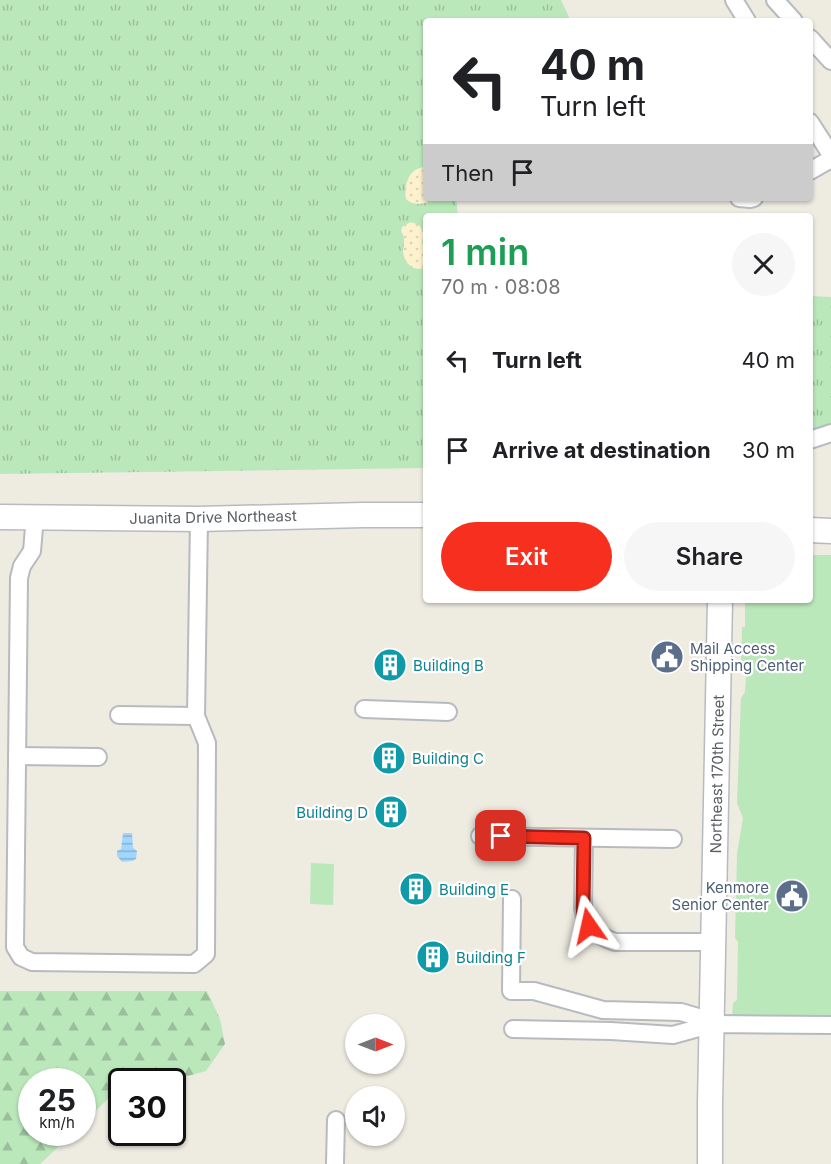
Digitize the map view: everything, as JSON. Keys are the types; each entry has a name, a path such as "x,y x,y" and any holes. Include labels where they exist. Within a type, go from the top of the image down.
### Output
{"main road":[{"name":"Juanita Drive Northeast","path":"0,517 199,519 328,515 423,516"},
{"path":"813,530 831,531"},
{"name":"Northeast 170th Street","path":"710,1164 720,603"}],"street":[{"path":"734,0 745,18"},
{"path":"775,0 791,18"},
{"path":"813,41 831,61"},
{"path":"813,127 831,157 813,169"},
{"path":"813,439 831,433"},
{"path":"35,516 32,551 22,566 18,578 15,947 21,957 32,962 194,964 206,954 207,743 196,716 199,519"},
{"path":"364,710 448,712"},
{"path":"119,715 196,716"},
{"path":"17,756 98,757"},
{"path":"480,836 673,839"},
{"path":"584,838 584,916 596,933 615,942 714,942"},
{"path":"512,899 511,991 534,991 603,1010 681,1012 713,1024"},
{"path":"513,1029 673,1035 713,1024 831,1025"},
{"path":"336,1120 336,1164"}],"green space":[{"path":"0,0 561,0 570,18 423,18 423,201 456,201 458,213 423,213 423,468 0,474"},
{"path":"813,296 831,297 831,433 813,439"},
{"path":"813,555 831,555 831,1019 732,1018 733,1003 737,1000 738,942 735,938 737,854 743,818 737,803 741,698 745,692 746,676 741,669 742,627 745,627 745,603 813,603"},
{"path":"311,863 334,864 333,905 310,904"},
{"path":"0,991 207,991 220,1019 225,1044 206,1071 186,1077 186,1068 108,1068 108,1099 96,1111 96,1068 18,1068 18,1146 59,1146 40,1164 0,1164"}],"sand":[{"path":"423,167 423,201 432,201 418,204 406,199 406,189 408,179"},
{"path":"411,222 419,225 423,231 422,269 410,266 403,255 404,241 401,230 403,226"}],"water":[{"path":"123,833 132,833 133,848 137,851 136,859 132,861 122,862 117,856 117,851 121,849"}],"place":[{"name":"Mail Access Shipping Center","path":"667,657"},
{"name":"Building B","path":"390,665"},
{"name":"Building C","path":"389,758"},
{"name":"Building D","path":"391,812"},
{"name":"Building E","path":"416,889"},
{"name":"Kenmore Senior Center","path":"792,896"},
{"name":"Building F","path":"433,957"}],"route":[{"path":"501,836 584,838 583,908 589,926"}]}
